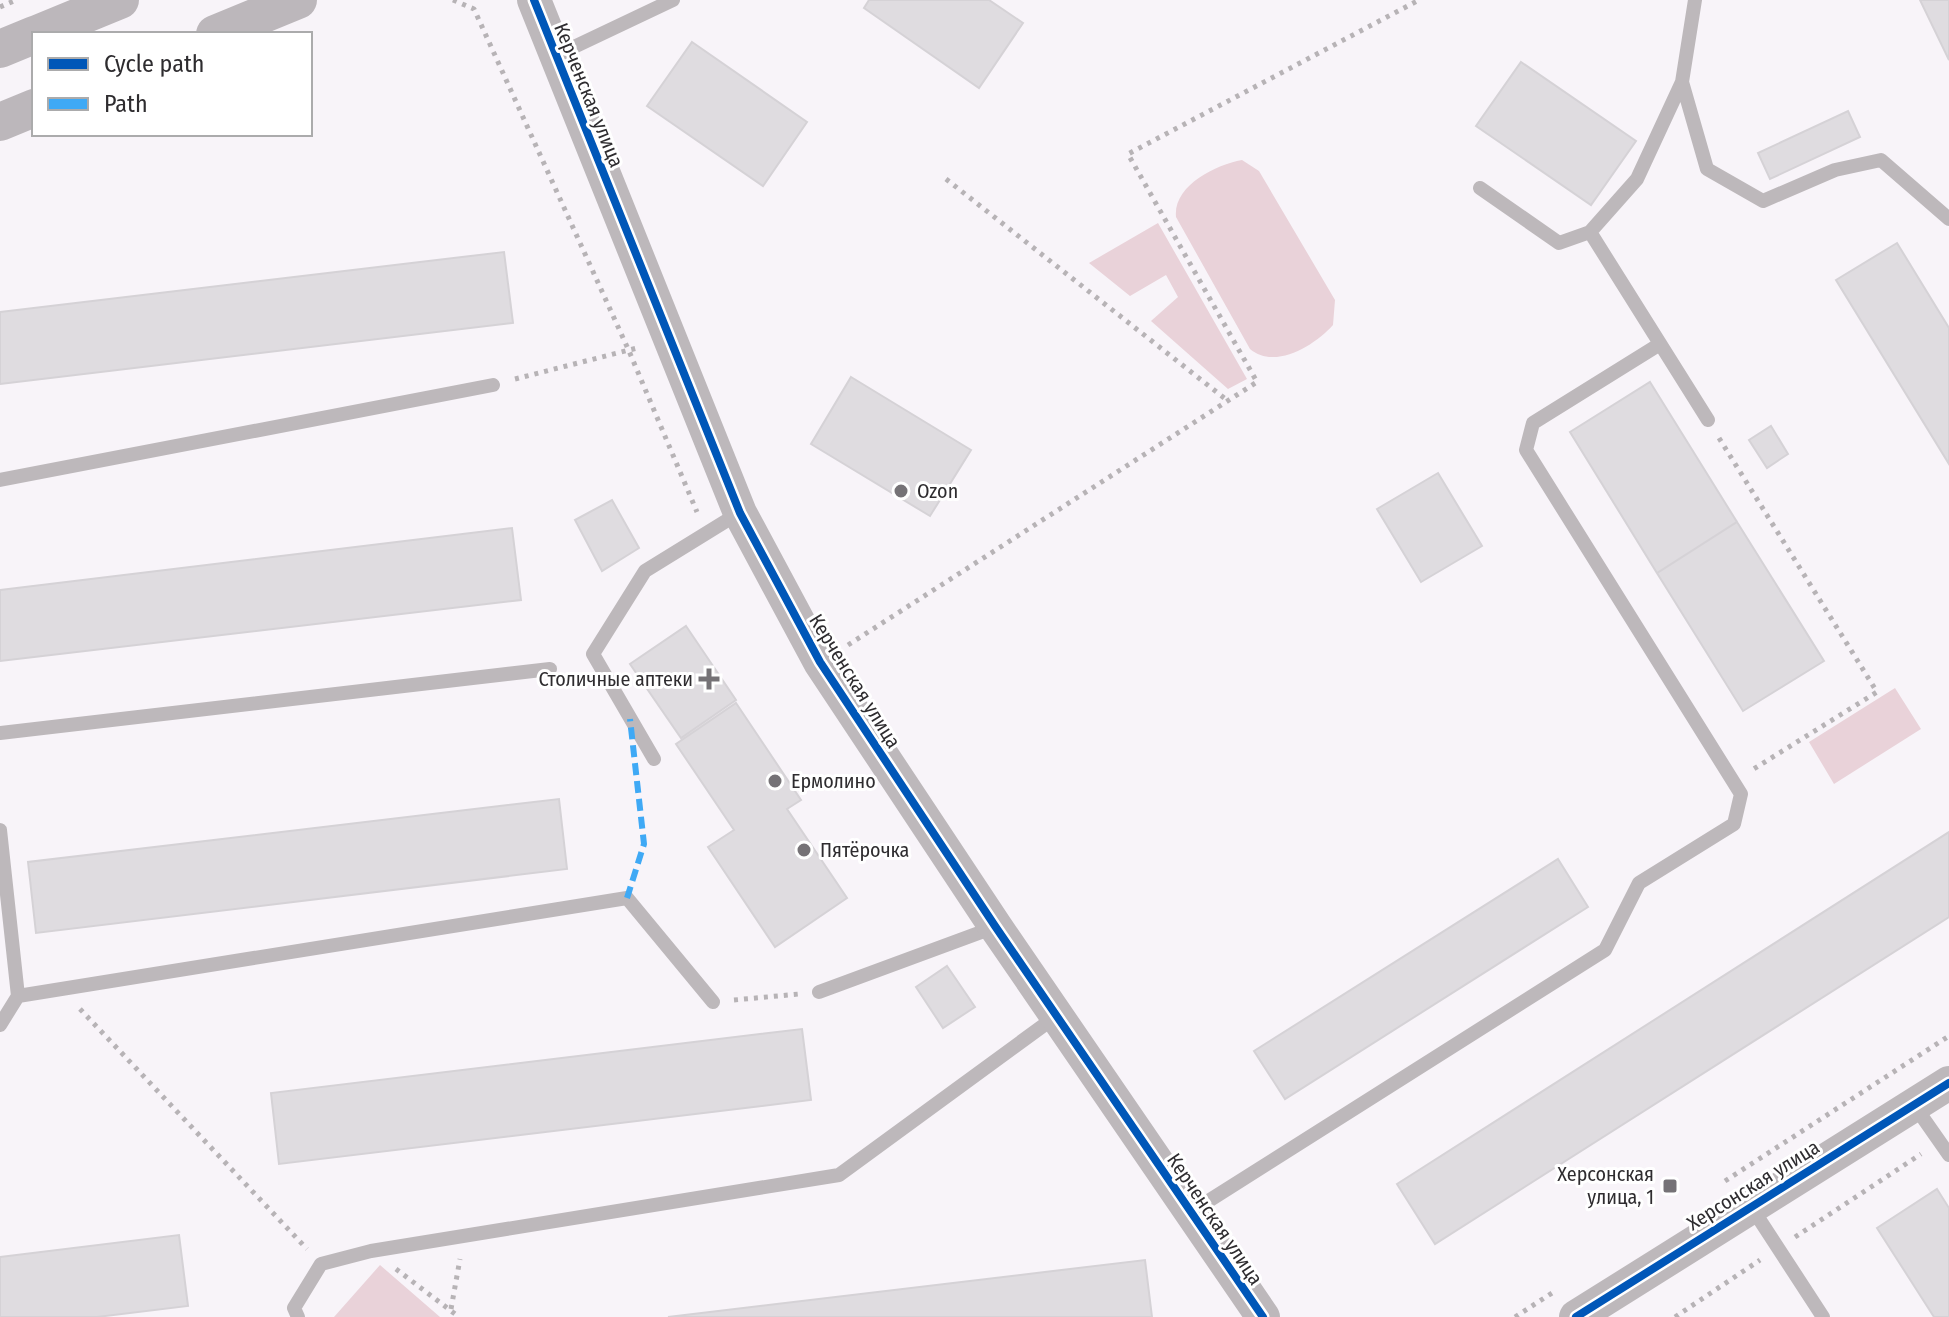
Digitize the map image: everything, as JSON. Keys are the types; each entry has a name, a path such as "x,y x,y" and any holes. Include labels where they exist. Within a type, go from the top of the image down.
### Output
{"main road":[{"path":"43,32 120,0"},
{"path":"220,32 298,0"},
{"path":"0,49 32,37"},
{"path":"0,122 32,109"}],"street":[{"name":"Керченская улица","path":"534,0 740,513 820,662 995,926 1263,1317"},
{"name":"Херсонская улица","path":"1576,1317 1750,1205 1949,1083"}],"lane":[{"path":"557,55 673,0"},
{"path":"1480,188 1559,243 1590,232 1637,179 1682,82 1695,0"},
{"path":"1682,82 1707,169 1763,201 1835,170 1881,160 1949,219"},
{"path":"1590,232 1708,420"},
{"path":"1191,1212 1605,950 1639,883 1734,824 1741,794 1526,450 1533,423 1660,344"},
{"path":"0,480 493,385"},
{"path":"654,759 593,654 645,571 740,513"},
{"path":"0,733 550,669"},
{"path":"0,830 18,996 0,1025"},
{"path":"18,996 627,898 713,1002"},
{"path":"819,992 995,926"},
{"path":"279,1317 296,1312 321,1264 371,1251 839,1175 1056,1016"},
{"path":"1914,1105 1949,1155"},
{"path":"1750,1205 1823,1317"}],"path":[{"path":"0,7 16,0"},
{"path":"453,0 474,9 629,351 705,532"},
{"path":"820,662 1257,382 1128,154 1419,0"},
{"path":"946,179 1228,401"},
{"path":"493,385 668,340"},
{"path":"1708,420 1877,692 1733,781"},
{"path":"61,989 321,1264"},
{"path":"713,1002 819,992"},
{"path":"1712,1189 1949,1036"},
{"path":"1675,1317 1939,1141"},
{"path":"451,1309 464,1236"},
{"path":"371,1251 459,1317"},
{"path":"1515,1317 1554,1292"}],"shaded area":[{"path":"1242,160 1259,171 1335,300 1333,325 1316,341 1282,356 1260,355 1250,349 1176,217 1181,196 1188,187 1208,172"},
{"path":"1158,223 1247,379 1228,389 1151,321 1178,297 1166,275 1130,296 1089,263"},
{"path":"1895,688 1921,729 1834,784 1809,742"},
{"path":"380,1265 440,1317 334,1317"}],"building":[{"path":"869,0 989,0 1023,23 979,88 864,8"},
{"path":"1920,0 1949,0 1949,60"},
{"path":"692,42 807,122 763,186 647,106"},
{"path":"1521,62 1636,141 1591,205 1476,126"},
{"path":"1848,111 1860,137 1770,179 1758,153"},
{"path":"1897,243 1949,328 1949,464 1836,280"},
{"path":"504,252 513,323 0,384 0,312"},
{"path":"851,377 971,450 930,516 811,444"},
{"path":"1650,382 1737,522 1657,573 1570,432"},
{"path":"1771,426 1788,454 1767,468 1749,440"},
{"path":"1438,473 1482,546 1421,582 1377,509"},
{"path":"612,500 639,548 602,571 575,520"},
{"path":"1737,522 1824,661 1743,711 1657,573"},
{"path":"512,528 521,600 0,661 0,590"},
{"path":"686,626 736,700 681,738 630,664"},
{"path":"736,703 801,800 787,809 847,898 775,947 708,847 734,830 676,744"},
{"path":"559,799 567,869 36,933 28,862"},
{"path":"1949,832 1949,917 1435,1244 1397,1184"},
{"path":"1558,859 1588,907 1285,1099 1254,1051"},
{"path":"947,966 975,1007 943,1028 916,987"},
{"path":"802,1029 811,1100 279,1164 271,1093"},
{"path":"1937,1189 1949,1208 1949,1317 1934,1317 1877,1228"},
{"path":"179,1235 188,1306 97,1317 0,1317 0,1257"},
{"path":"1145,1260 1152,1317 668,1317"}],"marked path":[{"path":"627,898 644,844 630,719"}],"cycle path":[{"path":"534,0 740,513 820,662 995,926 1263,1317"},
{"path":"1576,1317 1949,1083"}],"place":[{"name":"Ozon","path":"901,491"},
{"name":"Столичные аптеки","path":"709,679"},
{"name":"Ермолино","path":"775,781"},
{"name":"Пятёрочка","path":"804,850"},
{"name":"Херсонская улица, 1","path":"1670,1186"}]}
